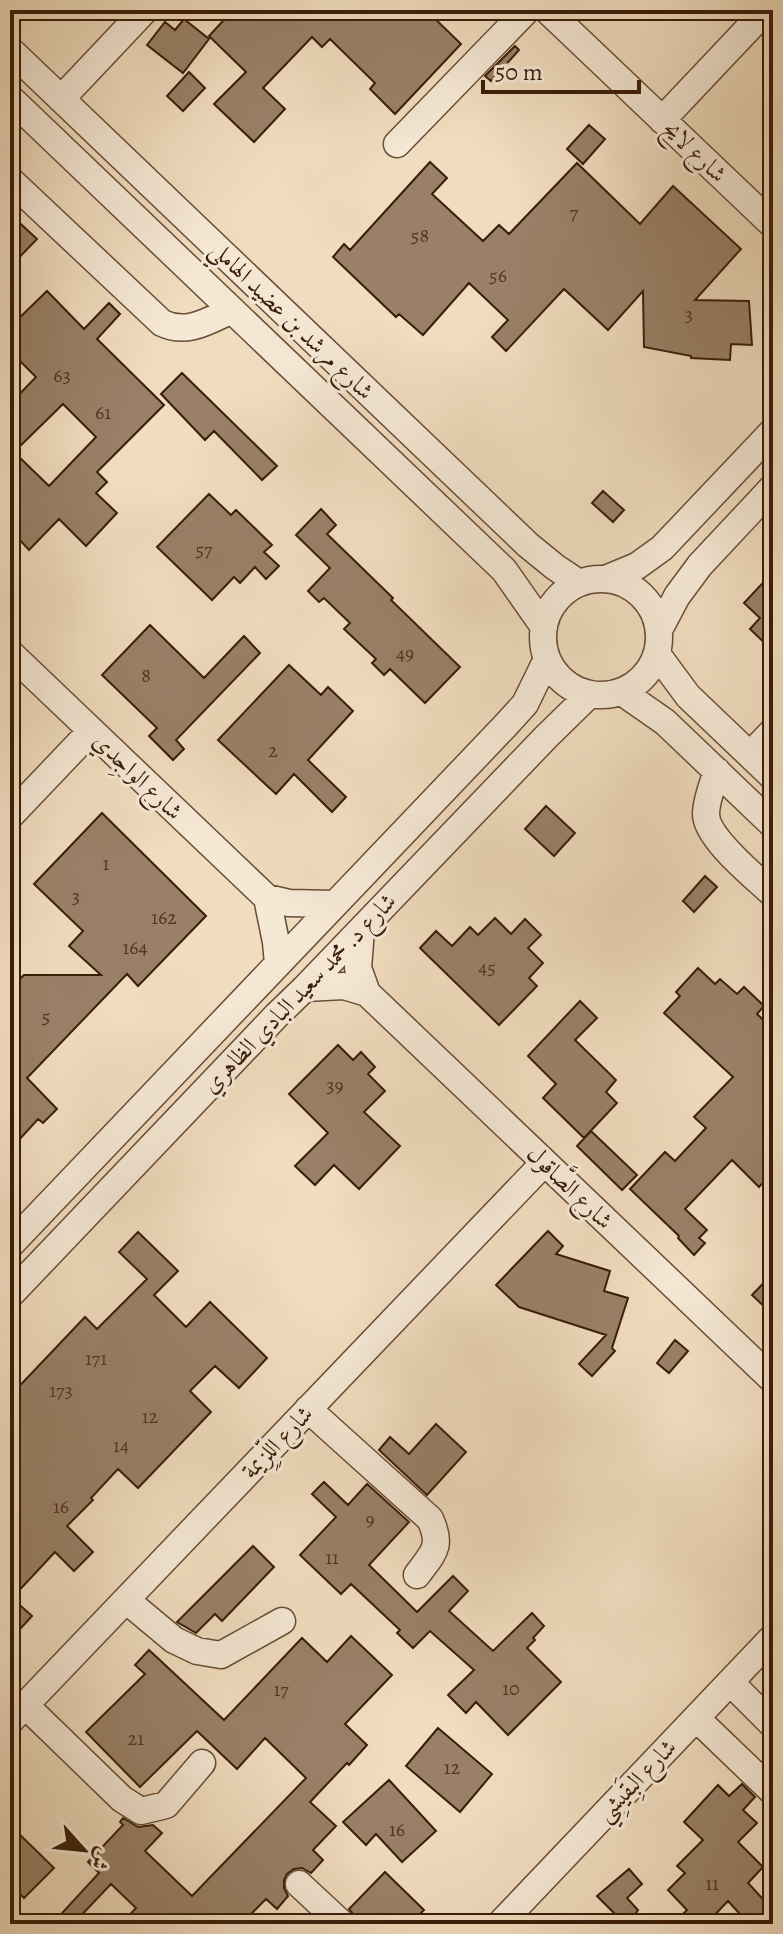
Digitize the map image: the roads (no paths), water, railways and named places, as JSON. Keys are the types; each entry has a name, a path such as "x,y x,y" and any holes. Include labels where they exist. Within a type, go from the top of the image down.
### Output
{"street":[{"path":"61,99 145,10"},
{"path":"397,144 527,10"},
{"name":"شارع لايح","path":"547,10 773,225"},
{"path":"662,120 766,10"},
{"name":"شارع مرشد بن عضيد الهاملي","path":"10,50 528,545 579,583"},
{"name":"شارع مرشد بن عضيد الهاملي","path":"10,98 504,570 544,627"},
{"path":"10,180 162,323 170,327 189,328 232,310"},
{"path":"608,578 637,566 662,548 773,431"},
{"path":"773,487 700,565 677,596 658,642 649,670 637,683 622,692 606,695 590,694 572,687 557,675 547,659 543,643 550,608 563,593 593,578 625,583 651,605 658,620 658,642 688,696 773,777"},
{"name":"شارع الواجِدي","path":"10,653 267,898"},
{"name":"شارع د. محمد سعيد البادي الظاهري","path":"10,1245 525,704 547,659"},
{"path":"622,692 665,722 773,825"},
{"name":"شارع د. محمد سعيد البادي الظاهري","path":"10,1295 590,694"},
{"path":"10,816 91,731"},
{"path":"750,755 773,731"},
{"path":"717,771 706,809 707,824 716,839 773,894"},
{"path":"278,964 267,898 289,903 334,904"},
{"path":"361,930 358,968 367,993"},
{"path":"305,988 344,986 367,993"},
{"path":"253,990 249,1008 254,1015 266,1019 277,1015"},
{"name":"شارع الصَّاقول","path":"367,993 773,1380"},
{"name":"شارع اللِّزِيمة","path":"18,1713 544,1163"},
{"path":"308,1409 430,1519 436,1533 437,1549 417,1575"},
{"path":"126,1600 174,1640 197,1651 221,1655 282,1621"},
{"name":"شارع البِقَيشِي","path":"500,1924 773,1637"},
{"path":"730,1682 773,1725"},
{"path":"18,1713 122,1799 141,1811 166,1805 202,1763"},
{"path":"696,1718 773,1792"},
{"path":"299,1884 342,1924"}]}
